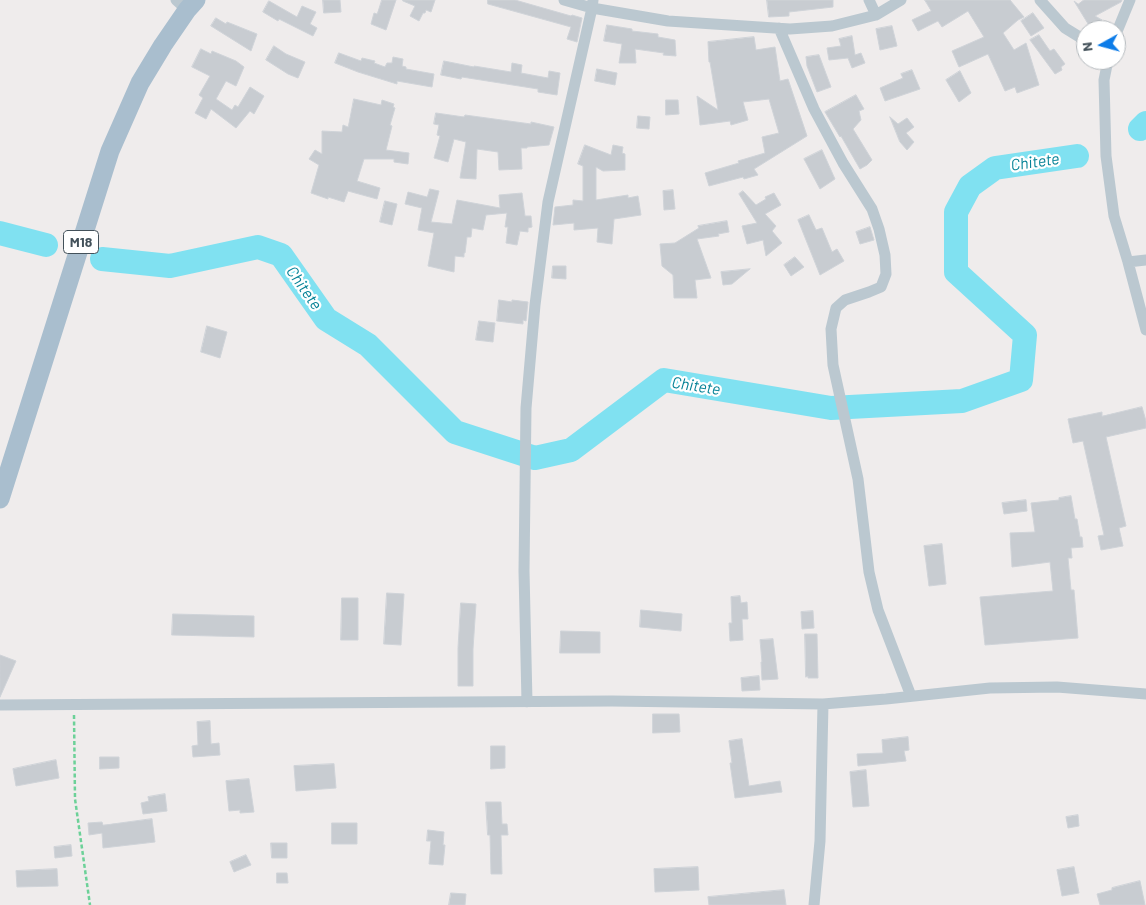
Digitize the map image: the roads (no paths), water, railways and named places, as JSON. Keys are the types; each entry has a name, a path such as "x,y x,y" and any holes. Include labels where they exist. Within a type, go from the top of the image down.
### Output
{"main road":[{"name":"M18","path":"0,499 110,151 140,83 186,3"}],"street":[{"path":"564,0 592,4 668,21 790,29 832,26 876,15 901,0"},
{"path":"869,0 876,15"},
{"path":"1040,0 1065,28 1076,35"},
{"path":"1122,20 1130,0"},
{"path":"528,702 524,571 526,408 535,304 548,202 592,4"},
{"path":"779,28 814,109 872,209 885,254 886,274 881,287 845,300 836,308 831,329 833,365 858,479 869,572 878,610 911,696"},
{"path":"1106,70 1104,80 1106,156 1114,216 1146,330"},
{"path":"1128,262 1146,260"},
{"path":"0,705 612,701 823,704 990,688 1057,687 1146,694"},
{"path":"814,905 820,840 823,704"}],"waterway":[{"name":"Chitete","path":"1140,129 1146,123"},
{"name":"Chitete","path":"102,259 170,266 258,247 281,255 326,319 368,345 455,432 535,458 571,450 664,380 831,408 962,401 1021,380 1025,335 956,272 956,212 970,186 995,168 1077,156"},
{"name":"Chitete","path":"0,233 46,245"}]}
